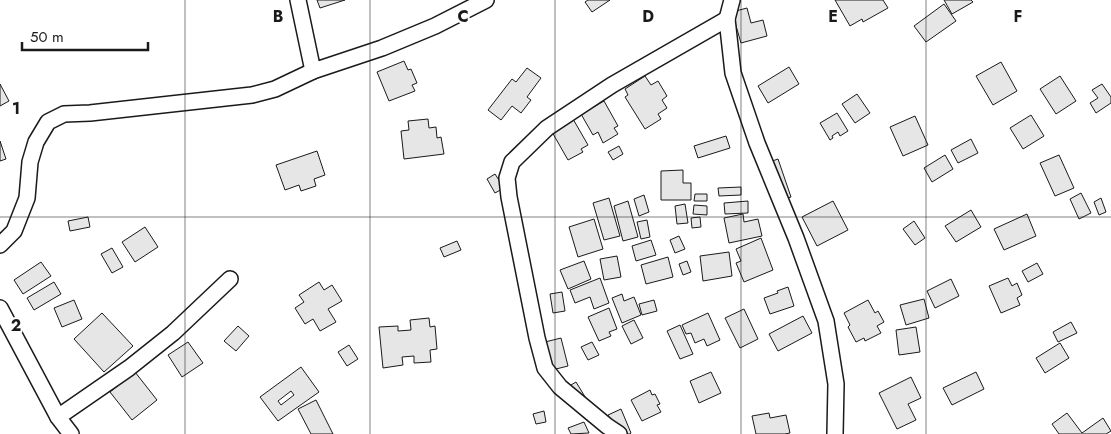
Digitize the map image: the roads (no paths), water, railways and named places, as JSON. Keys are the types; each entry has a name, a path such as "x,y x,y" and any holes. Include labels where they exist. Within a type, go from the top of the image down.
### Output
{"street":[{"path":"298,0 313,71"},
{"path":"0,245 14,231 27,198 30,162 36,142 48,122 64,114 252,95 275,89 313,71 382,48 435,26 486,0"},
{"path":"732,0 727,19 733,74 757,143 796,238 826,321 836,384 836,434"},
{"path":"619,434 560,387 545,368 533,319 507,178 512,162 547,128 612,85 727,19"},
{"path":"58,417 129,368 174,333 230,279"},
{"path":"0,308 58,417 71,434"}]}
